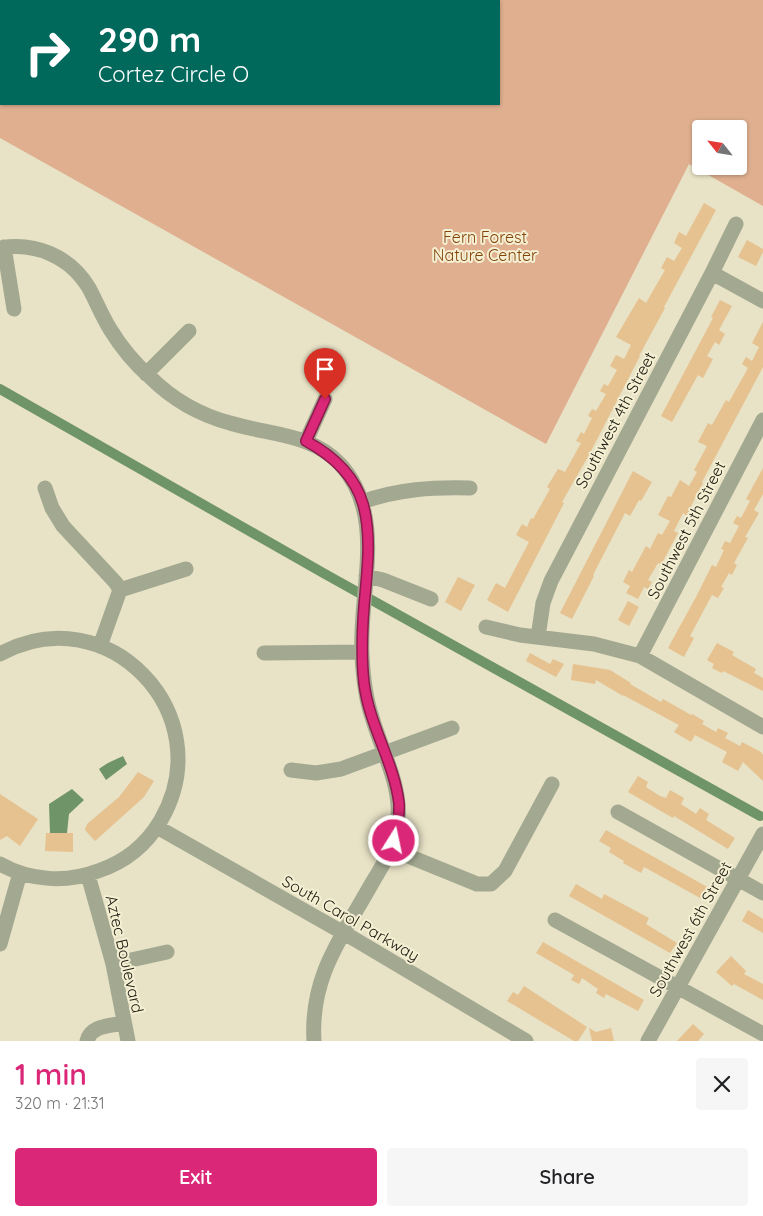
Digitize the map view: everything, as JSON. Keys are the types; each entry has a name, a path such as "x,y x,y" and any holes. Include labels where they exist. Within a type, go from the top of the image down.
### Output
{"street":[{"name":"Southwest 4th Street","path":"538,637 543,603 551,581 736,224"},
{"path":"14,309 2,247 24,246 43,250 68,264 87,286 105,322 122,348 146,374 171,395 203,414 232,424 291,436 306,441 341,465 351,479 362,502 366,523 366,580 362,652 368,702 396,786 399,805 398,825 391,849 327,964 318,988 314,1006 314,1041"},
{"path":"712,273 763,301"},
{"path":"146,374 189,331"},
{"path":"306,441 325,399"},
{"name":"Southwest 5th Street","path":"640,656 763,420"},
{"path":"362,502 415,489 438,487 470,488"},
{"path":"45,488 52,508 63,526 116,583 120,590 100,646"},
{"path":"120,590 186,568"},
{"path":"366,580 383,580 431,599"},
{"path":"486,627 538,637 594,644 640,656 763,727"},
{"path":"0,654 17,646 50,639 84,641 116,653 132,663 145,675 161,697 173,722 178,758 177,776 166,811 157,827 127,857 108,868 88,875 66,879 43,878 20,873 0,864"},
{"path":"264,653 362,652"},
{"path":"291,770 316,773 341,769 452,728"},
{"path":"391,849 477,884 491,884 505,870 552,784"},
{"path":"618,812 763,893"},
{"name":"South Carol Parkway","path":"157,827 344,933 518,1039"},
{"name":"Southwest 6th Street","path":"648,1041 763,834"},
{"path":"0,944 20,873"},
{"name":"Aztec Boulevard","path":"88,875 112,964 128,1041"},
{"path":"555,920 763,1034"},
{"path":"112,964 167,952"},
{"path":"87,1041 89,1034 94,1029 124,1023"}],"green space":[{"name":"Fern Forest Nature Center","path":"500,0 763,0 763,206 708,175 748,175 748,120 692,120 692,166 689,164 546,444 0,138 0,105 500,105"}],"shaded area":[{"path":"123,756 127,764 106,780 99,769"},
{"path":"72,789 84,800 69,814 67,833 50,833 49,804"}],"building":[{"path":"704,203 716,210 664,307 589,455 562,502 564,503 508,612 487,600 496,583 505,588 529,542 516,535 522,524 527,527 531,518 533,519 550,489 547,487 558,469 565,472 581,443 576,441 581,432 584,434 592,418 588,416 592,409 596,411 606,394 600,391 604,384 608,386 617,370 610,366 616,355 624,359 631,345 616,337 639,298 646,303 665,270 661,268 667,257 674,261 682,248 674,243 679,232 686,236"},
{"path":"747,240 763,249 756,266 738,257"},
{"path":"720,300 732,306 719,330 725,334 719,345 715,342 707,356 713,359 703,378 698,375 672,422 661,416 713,318 711,317"},
{"path":"763,322 763,367 702,482 687,516 683,513 674,531 678,533 661,565 658,563 648,580 652,582 648,589 644,587 638,599 626,593 630,586 623,582 629,570 632,572 646,546 650,549 658,533 662,535 670,521 658,515 668,496 671,497 680,480 689,486 697,472 694,470 707,446 698,442 708,423 712,425 726,400 729,402 748,368 742,364 746,357 752,361 759,347 752,343"},
{"path":"763,468 763,494 754,510 759,513 745,537 748,538 734,563 737,565 732,575 729,573 721,587 724,588 718,598 712,595 690,636 694,638 684,657 668,648 712,565 716,567 724,550 721,549 725,541 730,543 739,526 733,523 737,516 741,518 750,501 746,499"},
{"path":"633,471 652,482 630,516 625,513 572,619 560,613"},
{"path":"458,577 475,585 461,611 445,602"},
{"path":"628,601 639,607 629,626 618,620"},
{"path":"717,643 734,652 732,655 756,669 754,673 763,678 763,691 723,671 722,673 712,668 714,664 707,660"},
{"path":"530,653 550,664 553,659 564,664 556,677 526,661"},
{"path":"573,664 610,670 661,702 663,699 704,721 702,724 716,732 718,728 728,733 725,738 740,746 742,742 761,752 763,755 763,781 743,762 738,771 722,762 727,752 695,735 691,742 674,732 679,725 596,680 595,684 571,680"},
{"path":"138,772 154,781 144,797 95,841 85,830 87,824 119,797"},
{"path":"638,776 648,782 646,787 660,796 666,798 670,790 684,798 681,804 696,814 700,808 709,814 706,820 735,838 728,849 674,816 673,818 628,792"},
{"path":"0,794 38,819 20,846 7,836 0,840"},
{"path":"606,830 709,888 702,899 644,867 641,873 623,863 624,861 609,852 611,848 599,841"},
{"path":"46,833 73,833 73,852 45,851"},
{"path":"576,884 602,899 604,894 649,918 646,924 677,943 670,953 569,896"},
{"path":"748,910 763,919 763,933 742,921"},
{"path":"543,942 644,1000 638,1011 606,994 604,998 596,993 598,989 582,978 579,984 571,980 574,975 536,953"},
{"path":"731,956 746,971 744,974 763,984 763,1000 734,984 732,986 716,972"},
{"path":"524,986 587,1027 578,1041 574,1041 507,1001 513,992 518,995"},
{"path":"693,1024 704,1034 698,1041 677,1041"},
{"path":"589,1028 596,1032 611,1028 614,1041 592,1041"}],"waterway":[{"path":"0,389 325,574 760,816"}],"route":[{"path":"325,399 306,441 334,458 341,465 356,488 365,514 368,544 362,652 364,683 372,718 396,786 399,805 398,825 394,841"}]}
